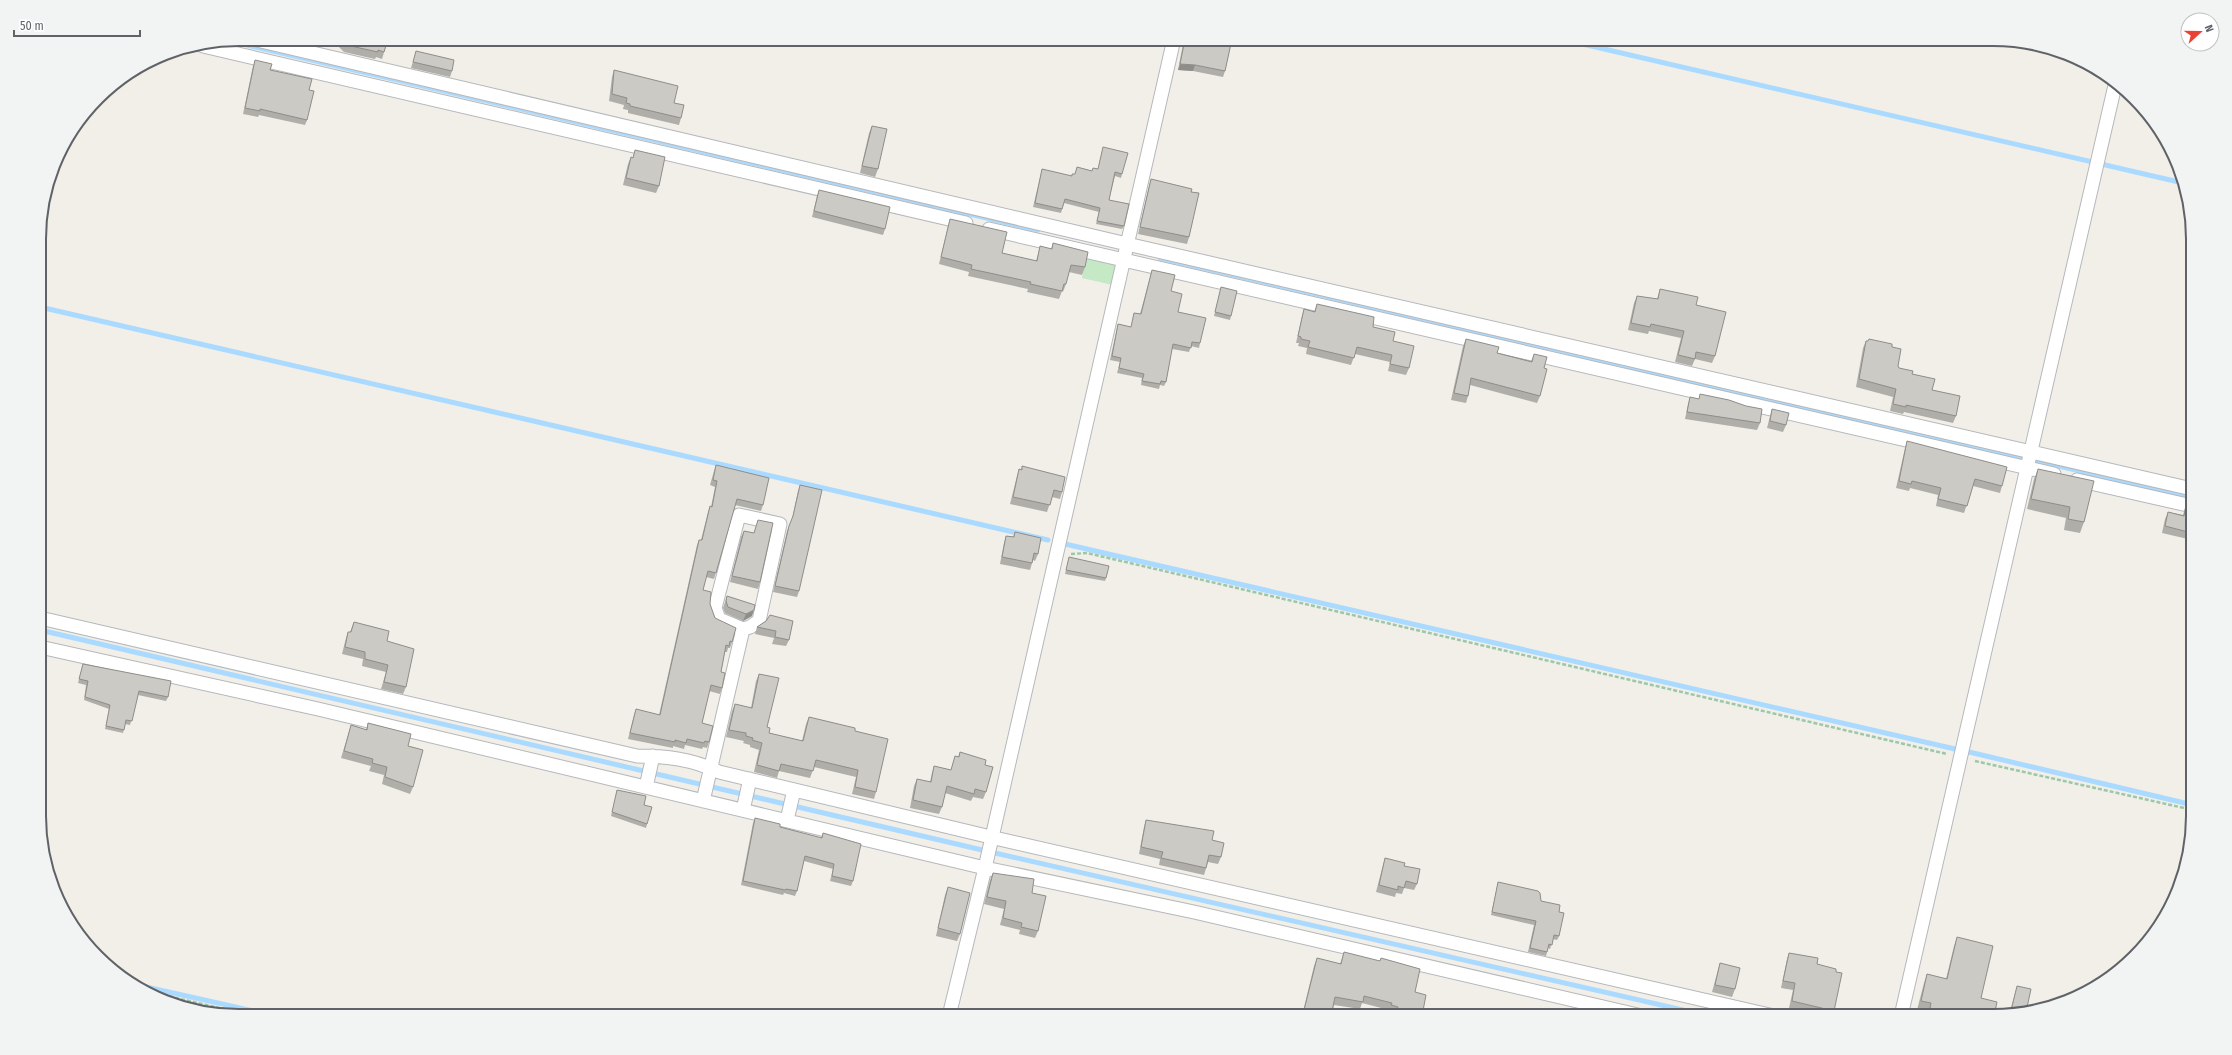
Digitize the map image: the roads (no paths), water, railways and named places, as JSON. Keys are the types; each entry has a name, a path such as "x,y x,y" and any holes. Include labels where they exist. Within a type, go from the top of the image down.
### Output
{"street":[{"path":"282,46 1858,428 2186,488"},
{"path":"951,1009 986,863 1172,46"},
{"path":"212,48 1126,251 2029,460 2186,504"},
{"path":"1903,1009 2114,89"},
{"path":"739,515 780,524 759,621 750,627 743,629 719,619 715,608 739,515"},
{"path":"46,619 637,756 650,771"},
{"path":"706,791 743,629"},
{"path":"46,648 318,709 650,771 706,791 747,795 791,805 991,841 1743,1009"},
{"path":"650,771 680,758 711,768 747,795 791,805 986,863 1612,1009"}],"waterway":[{"path":"251,46 1038,230"},
{"path":"1591,46 2177,182"},
{"path":"1160,258 2186,496"},
{"path":"46,308 1048,540"},
{"path":"1065,544 1955,749"},
{"path":"46,631 995,853 1678,1009"},
{"path":"1969,752 2186,803"},
{"path":"151,988 245,1009"}]}
